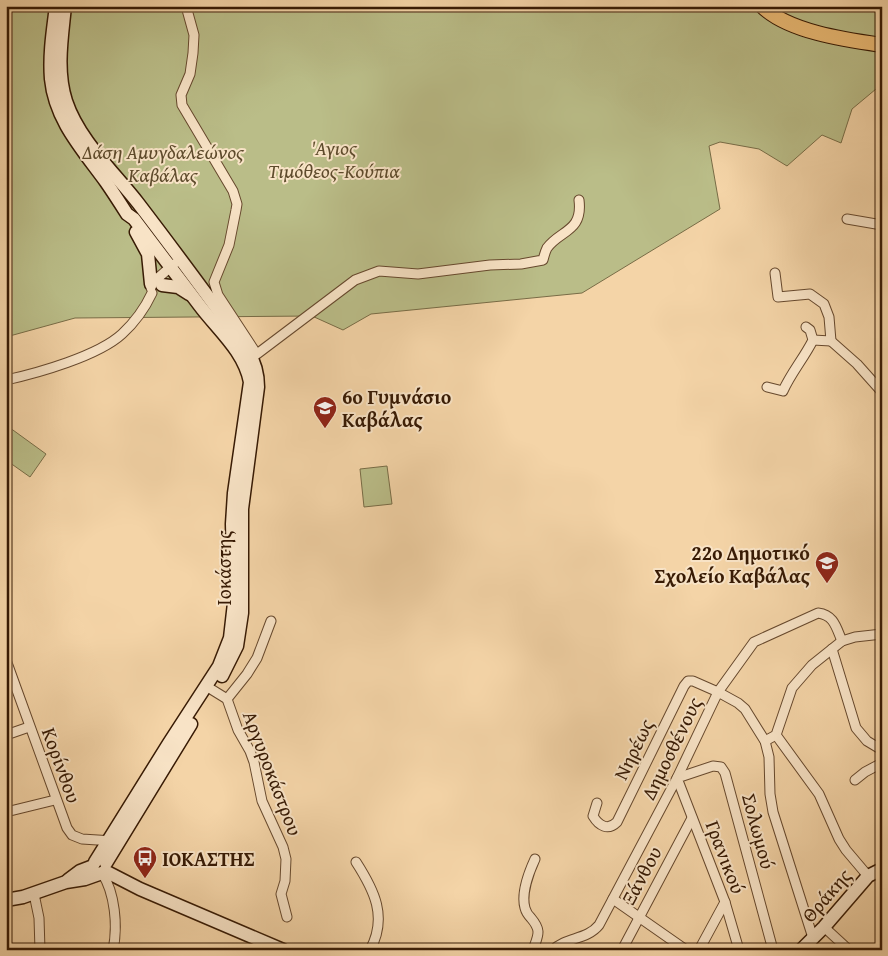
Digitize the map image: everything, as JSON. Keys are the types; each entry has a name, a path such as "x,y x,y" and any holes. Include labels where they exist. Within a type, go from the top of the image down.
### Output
{"main road":[{"path":"762,6 783,20 807,30 882,45"}],"street":[{"path":"56,6 50,63 51,81 58,107 63,121 76,143 127,214 148,254 155,288"},
{"path":"65,6 60,63 64,92 72,117 179,267"},
{"path":"186,6 193,31 193,53 190,74 181,95 182,105 233,191 237,204 229,245 215,279 215,286 218,295 255,357 355,280 366,275 379,271 418,274 490,265 521,264 543,260 548,247 572,229 578,215 579,200"},
{"path":"127,214 179,267"},
{"path":"847,219 882,225"},
{"path":"6,380 34,374 111,342 121,335 136,319 155,288 179,267"},
{"name":"Ιοκάστης","path":"179,267 195,300 243,359 250,382 234,486 232,512 234,603 231,634 210,688"},
{"name":"Ιοκάστης","path":"100,867 113,841 154,782 210,688 231,659 237,646 242,613 242,509 258,387 255,357 179,267"},
{"path":"775,273 778,297 810,294 824,304 829,318 831,341"},
{"path":"155,288 178,287 195,300"},
{"path":"767,387 782,392 790,375 807,352 813,340 810,330 806,327"},
{"path":"813,340 831,341 857,364 882,392"},
{"name":"Δημοσθένους","path":"553,950 560,944 595,930 677,778 718,692 754,642 818,613 825,614 833,619 842,641"},
{"name":"Αργυροκάστρου","path":"227,699 258,658 271,621"},
{"path":"765,741 776,735 792,688 812,665 842,641 855,637 882,634"},
{"path":"832,649 856,728 867,741 882,750"},
{"name":"Κορίνθου","path":"6,660 66,828 72,835 82,838 113,841"},
{"name":"Νηρέως","path":"597,804 593,816 596,822 607,828 612,827 617,822 688,681 693,681 718,692"},
{"name":"Αργυροκάστρου","path":"210,688 227,699 238,730 254,762 262,802 283,847 286,868 281,894 287,917"},
{"path":"718,692 745,709 765,741 773,812 813,938"},
{"path":"6,734 29,727"},
{"path":"776,735 819,794 838,839 868,876"},
{"path":"855,780 882,763"},
{"name":"Σολωμού","path":"677,778 713,766 721,767 725,774 773,950"},
{"name":"Γρανικού","path":"677,778 725,902 739,950"},
{"path":"6,812 55,800"},
{"name":"Ξάνθου","path":"622,950 692,818"},
{"path":"533,950 539,933 526,913 524,905 528,874 535,859"},
{"path":"356,862 373,890 378,908 377,938 370,950"},
{"path":"6,900 34,894 66,882 85,879 100,867"},
{"path":"100,867 109,886 113,907 115,934 113,950"},
{"path":"100,867 140,889 283,950"},
{"name":"Θράκης","path":"801,950 824,927 868,876 882,869"},
{"path":"34,894 40,918 40,950"},
{"path":"613,899 686,950"},
{"path":"699,950 725,902"},
{"path":"824,927 849,950"}],"green space":[{"name":"'Αγιος Τιμόθεος-Κούπια","path":"6,6 882,6 882,84 852,109 841,143 822,135 787,166 759,149 720,142 709,146 720,209 582,293 371,314 343,330 312,316 75,318 6,337"},
{"path":"6,425 46,454 30,477 6,460"},
{"path":"387,466 392,504 364,507 360,469"}],"place":[{"name":"6ο Γυμνάσιο Καβάλας","path":"325,429"},
{"name":"22ο Δημοτικό Σχολείο Καβάλας","path":"827,584"},
{"name":"ΙΟΚΑΣΤΗΣ","path":"145,879"}],"park label":[{"name":"Δάση Αμυγδαλεώνος Καβάλας","path":"163,162"}]}
